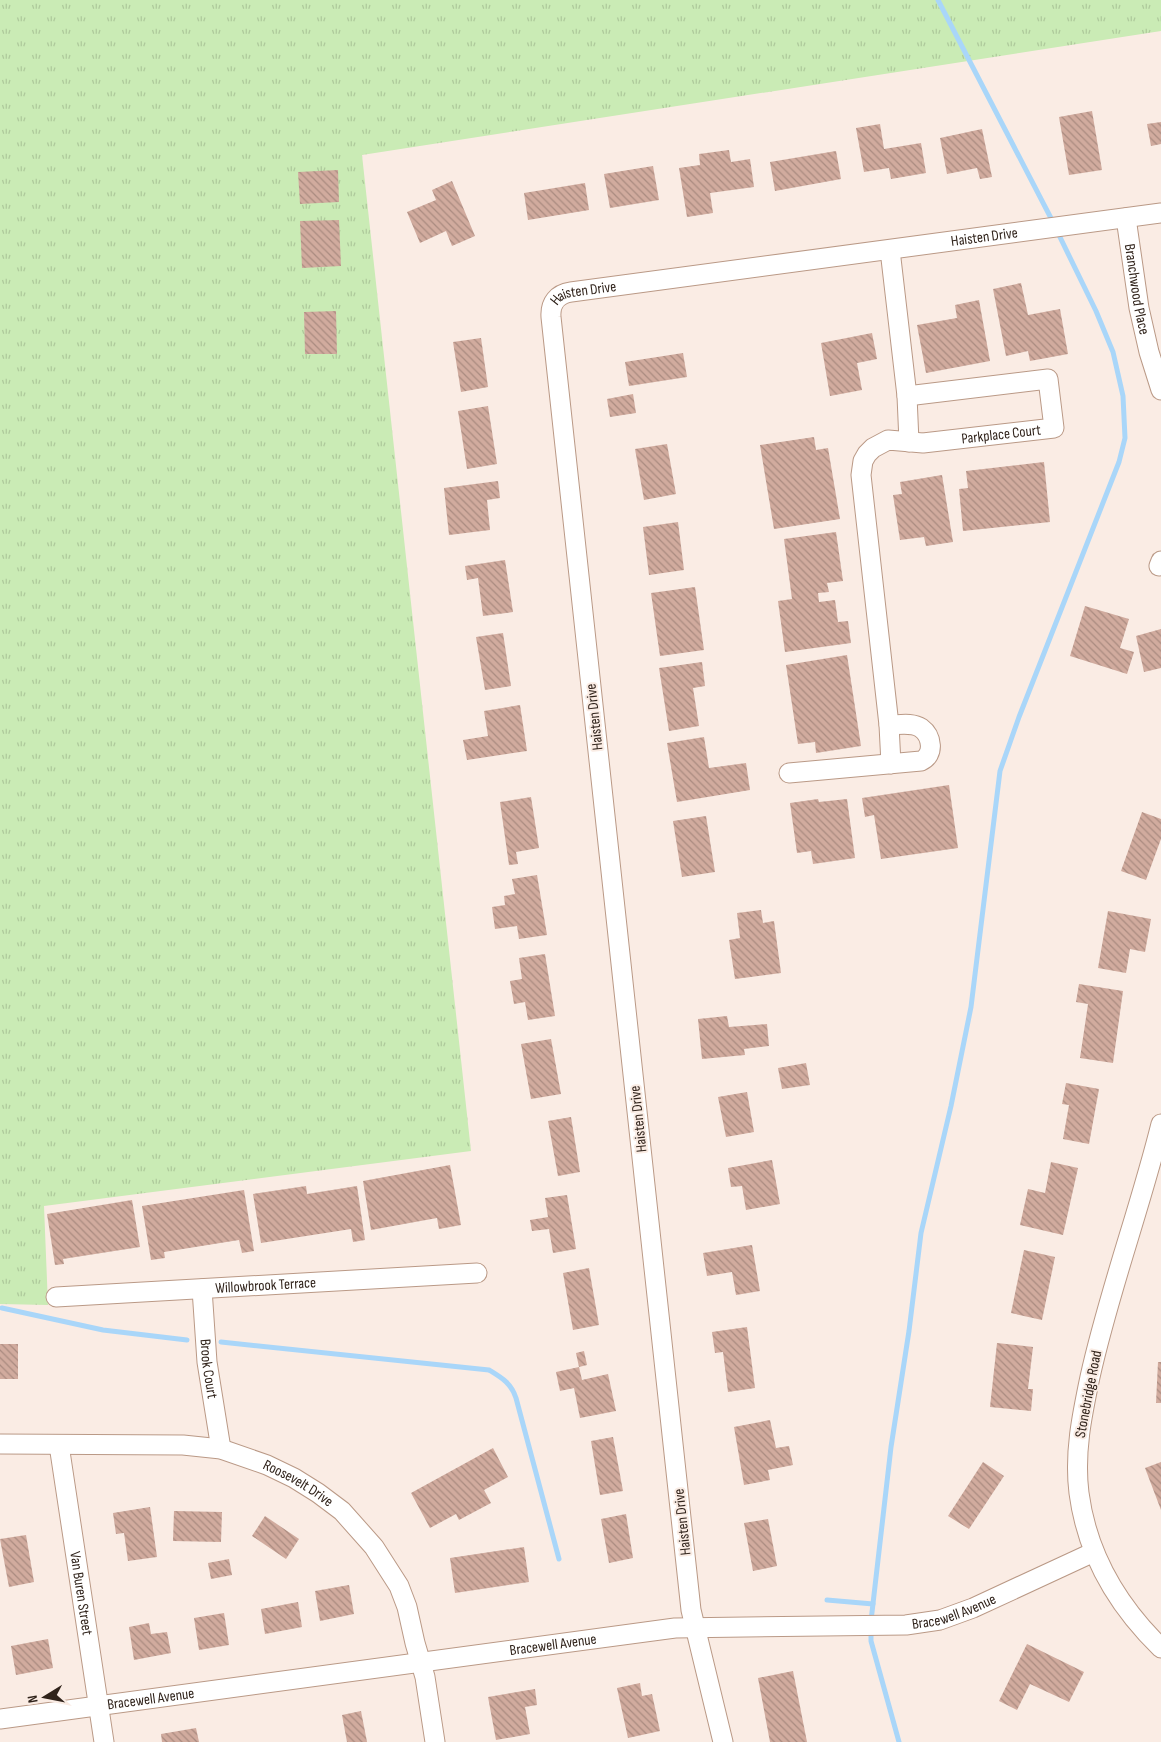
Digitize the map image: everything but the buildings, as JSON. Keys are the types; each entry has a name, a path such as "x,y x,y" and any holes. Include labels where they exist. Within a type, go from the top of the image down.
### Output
{"street":[{"name":"Haisten Drive","path":"723,1742 690,1600 551,311 556,299 565,292 1161,213"},
{"name":"Branchwood Place","path":"1126,218 1139,308 1149,352 1161,390"},
{"path":"890,250 907,396 909,442"},
{"name":"Parkplace Court","path":"891,764 889,725 861,475 864,461 873,448 888,440 923,444 1054,428 1048,380 907,396"},
{"path":"789,773 927,759 931,747 929,739 920,727 907,724 889,725"},
{"name":"Stonebridge Road","path":"1161,1124 1096,1349 1078,1436 1077,1464 1079,1493 1094,1552 1117,1597 1145,1632 1161,1648"},
{"name":"Willowbrook Terrace","path":"56,1297 476,1273"},
{"name":"Brook Court","path":"202,1289 207,1362 221,1449"},
{"name":"Roosevelt Drive","path":"0,1444 183,1445 221,1449 267,1465 294,1478 342,1511 374,1547 399,1586 407,1607 425,1677 435,1742"},
{"name":"Van Buren Street","path":"59,1445 104,1742"},
{"name":"Bracewell Avenue","path":"0,1720 665,1630 695,1627 887,1626 925,1623 956,1615 1094,1552"}],"green space":[{"path":"0,0 1161,0 1161,31 362,155 471,1151 44,1206 48,1305 0,1304"}],"waterway":[{"path":"938,0 1054,224"},
{"path":"871,1621 891,1447 909,1331 921,1233 951,1106 971,1007 1000,771 1019,717 1119,462 1125,438 1123,396 1113,352 1096,311 1057,231"},
{"path":"2,1308 103,1330 187,1340"},
{"path":"221,1342 489,1370 506,1381 516,1398 559,1559"},
{"path":"827,1600 873,1604"},
{"path":"871,1629 871,1641 899,1742"}]}
